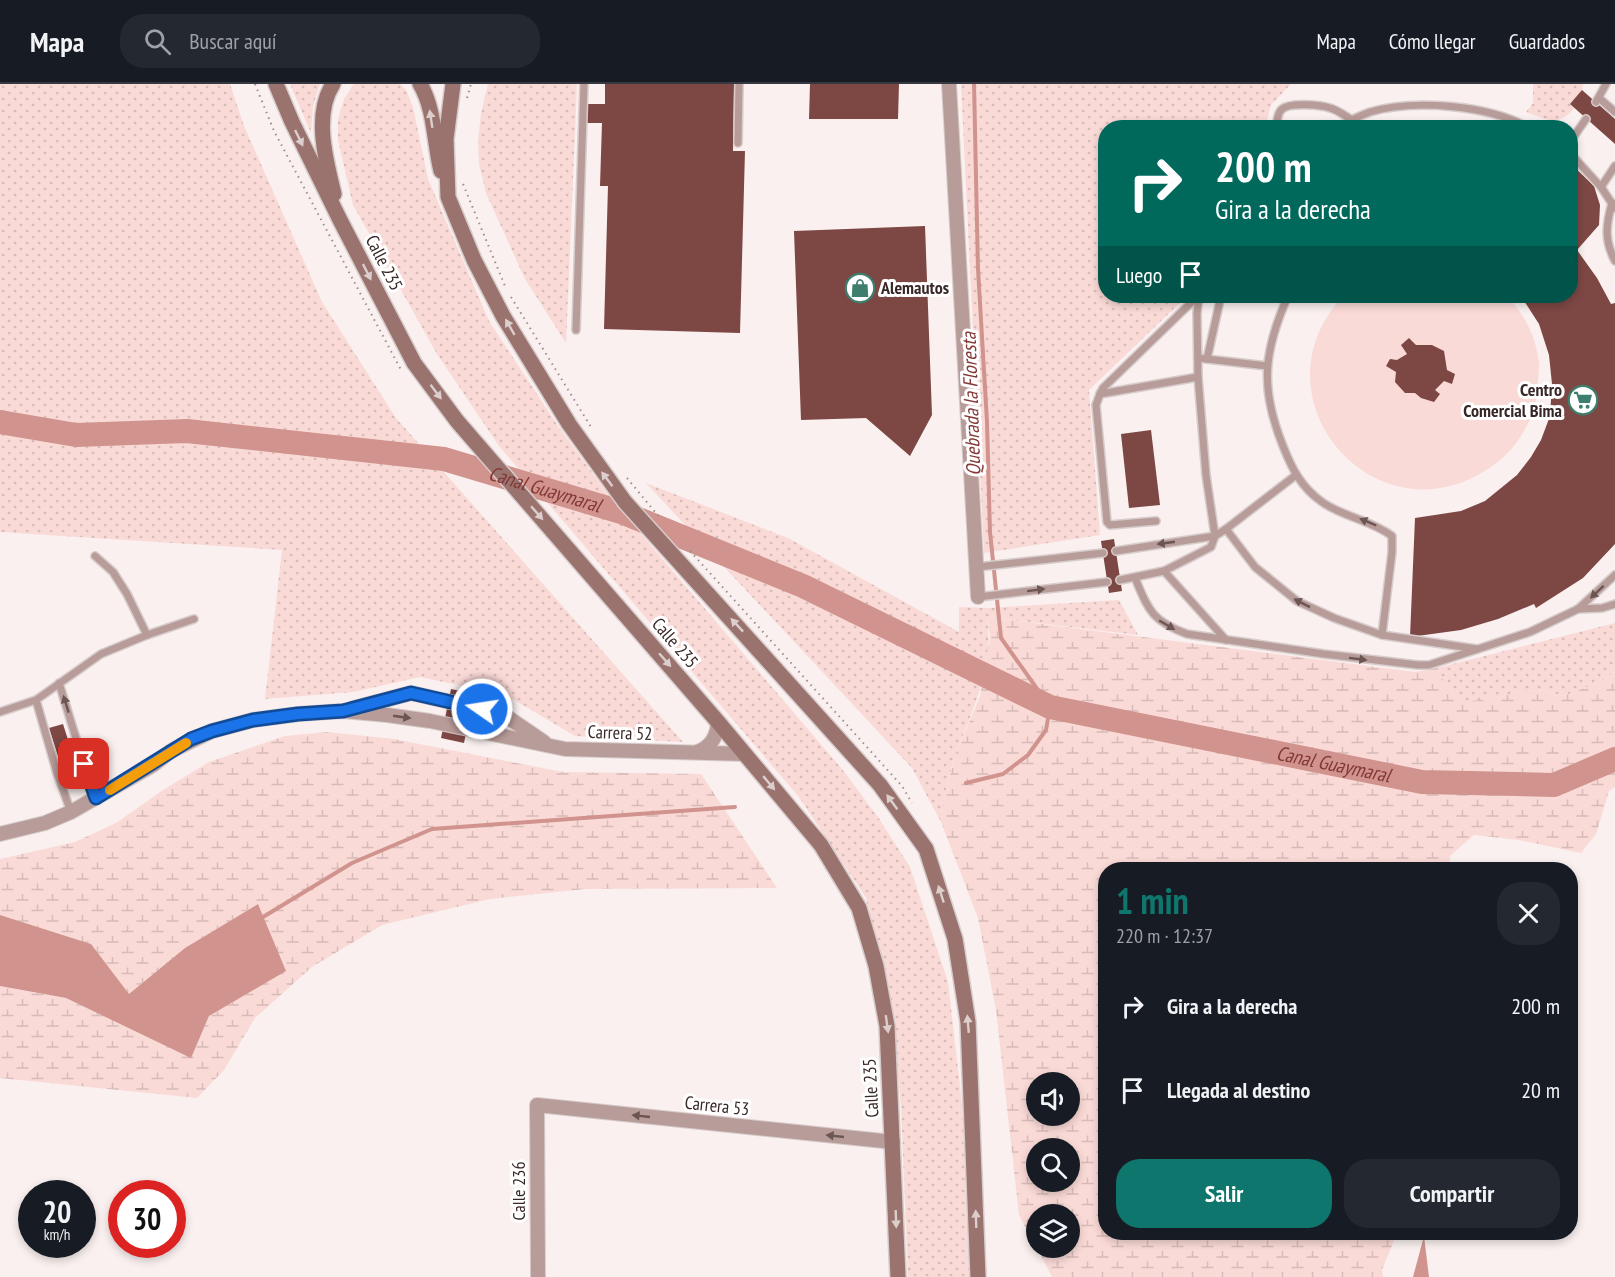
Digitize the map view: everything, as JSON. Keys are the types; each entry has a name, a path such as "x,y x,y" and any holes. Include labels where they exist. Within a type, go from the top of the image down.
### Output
{"main road":[{"name":"Calle 235","path":"276,84 340,220 414,363 458,421 821,844 859,908 876,966 887,1026 898,1277"},
{"path":"333,84 328,92 323,116 323,138 340,220"},
{"path":"420,84 430,109 436,151 448,197 474,260 569,424 625,502 880,785 926,849 955,939 969,1022 978,1277"},
{"path":"448,197 446,139 453,84"}],"street":[{"path":"949,84 978,597"},
{"name":"Carrera 52","path":"343,711 411,693 503,714 548,746"},
{"name":"Carrera 52","path":"0,834 45,823 71,812 153,765 171,751 212,731 253,720 298,714 343,711 430,720 565,749 745,754"},
{"path":"499,735 491,730 489,722 494,716 503,714"},
{"path":"690,753 712,743 718,722"},
{"name":"Carrera 53","path":"537,1105 893,1143"},
{"name":"Calle 236","path":"537,1105 538,1277"}],"lane":[{"path":"576,330 584,84"},
{"path":"738,142 739,84"},
{"path":"1606,84 1598,100 1615,112"},
{"path":"1278,120 1281,110 1290,106 1313,105 1332,108 1352,120 1371,112 1429,105 1460,107 1510,120"},
{"path":"1578,130 1586,119"},
{"path":"1578,162 1601,187 1613,206 1606,232 1606,242 1615,261"},
{"path":"1601,187 1615,166"},
{"path":"1155,521 1110,525 1107,522 1096,405 1103,388 1192,303"},
{"path":"1120,580 1164,571 1211,547 1215,536 1206,475 1198,377 1198,303"},
{"path":"1207,359 1219,303"},
{"path":"1285,303 1275,325 1267,366 1272,419 1296,476 1309,492 1324,504 1382,528 1392,536 1382,634"},
{"path":"1198,358 1267,366"},
{"path":"1100,394 1198,377"},
{"path":"1116,551 1215,536 1296,476"},
{"path":"1226,529 1255,567 1297,601 1334,618 1382,634 1480,649"},
{"path":"977,567 1103,552"},
{"path":"95,556 113,572 127,594 147,635"},
{"path":"1164,571 1226,640"},
{"path":"1135,578 1147,606 1155,617 1187,634 1409,665 1429,664 1530,632 1578,609 1615,575"},
{"path":"978,597 1107,582"},
{"path":"1578,609 1602,608 1615,604"},
{"path":"0,712 36,700 101,654 194,618"},
{"path":"59,683 96,798"},
{"path":"36,700 71,812"}],"path":[{"path":"465,105 471,84"},
{"path":"463,182 464,190 507,291 596,434"},
{"path":"626,476 660,518"},
{"path":"690,550 749,616"}],"green space":[{"path":"0,84 230,84 244,126 322,302 396,418 683,742 575,736 506,695 420,677 353,692 265,699 282,550 0,532"},
{"path":"290,84 320,84 313,106 311,133"},
{"path":"354,84 400,84 406,90 413,107 428,179 489,321 558,426 612,500 842,769 878,817 910,867 948,982 962,1104 969,1277 908,1277 901,1107 891,1001 866,898 799,797 499,446 437,354 353,205 338,140 338,119 344,99"},
{"path":"488,84 577,84 566,343 525,279 486,193 479,164 478,142 481,113"},
{"path":"961,84 1291,84 1271,105 1267,120 1098,120 1098,303 1180,303 1089,390 1100,535 984,553"},
{"path":"1533,84 1583,84 1582,90 1570,104 1574,108 1563,118 1552,120 1526,112 1533,103"},
{"path":"1339,303 1514,303 1528,327 1538,355 1536,401 1530,420 1506,455 1455,485 1412,489 1373,477 1341,452 1319,419 1310,379 1317,337"},
{"path":"646,483 788,538 959,632 959,607 989,608 1119,600 1138,635 987,617 988,653 985,671 951,771 941,822 912,768"},
{"path":"987,617 1415,672 1437,668 1448,690 1464,702 1501,697 1520,691 1538,690 1564,696 1597,683 1615,672 1615,787 1609,791 1596,834 1581,853 1519,840 1474,835 1450,856 1450,862 1098,862 1098,1240 1394,1240 1382,1270 1383,1277 1052,1277 1042,1258 1080,1258 1080,1204 1026,1204 1026,1229 1019,1215 996,1010 978,918 941,822 944,798 955,756 980,696 990,636"},
{"path":"1615,623 1615,672 1597,683 1564,696 1538,690 1520,691 1501,697 1464,702 1448,691 1437,668"},
{"path":"328,732 394,739 563,772 701,774 777,888 585,889 490,899 382,925 312,967 255,1018 224,1070 197,1098 0,1078 0,986 66,998 191,1057 209,1016 285,971 258,904 185,948 128,995 91,944 0,915 0,859 75,842 116,823 163,790 209,762 285,736"}],"shaded area":[{"path":"258,904 286,971 209,1016 191,1058 66,998 0,986 0,915 91,944 129,994 185,948"},
{"path":"1423,1240 1424,1240 1429,1277 1413,1277"}],"building":[{"path":"605,84 734,84 733,151 745,151 740,333 604,329 608,186 600,186 602,123 585,123 586,104 605,104"},
{"path":"810,84 899,84 898,119 809,119"},
{"path":"1582,90 1615,119 1615,144 1570,104"},
{"name":"Centro Comercial Bima","path":"1578,171 1594,186 1600,205 1599,225 1578,249"},
{"path":"925,226 932,415 910,456 866,418 801,420 794,231"},
{"name":"Centro Comercial Bima","path":"1578,251 1597,278 1611,304 1615,303 1615,544 1583,578 1536,608 1534,604 1498,619 1461,630 1410,637 1415,518 1461,511 1485,501 1517,475 1541,440 1550,416 1552,384 1549,355 1539,324 1526,303 1578,303"},
{"path":"1409,338 1416,345 1432,345 1444,351 1447,370 1455,374 1452,384 1444,381 1435,390 1440,394 1434,402 1421,398 1415,393 1405,393 1395,382 1396,372 1386,366 1390,359 1397,360 1407,354 1401,345"},
{"path":"1151,430 1160,505 1129,508 1121,434"},
{"path":"1114,539 1122,591 1109,593 1101,541"},
{"path":"451,689 474,694 464,743 441,738"},
{"path":"63,724 77,768 63,772 49,728"}],"waterway":[{"name":"Quebrada la Floresta","path":"966,783 1003,774 1028,755 1046,730 1050,707 1001,638 990,532 987,422 978,269 974,84"},
{"name":"Canal Guaymaral","path":"0,422 76,435 187,431 444,459 621,512 803,586 1050,707 1422,782 1554,785 1615,759"},
{"name":"Canal Guaymaral","path":"263,917 352,863 432,829 735,807"}],"slow traffic":[{"path":"110,790 186,743"}],"place":[{"name":"Alemautos","path":"860,288"},
{"name":"Centro Comercial Bima","path":"1583,400"}],"route":[{"path":"84,764 96,798 153,765 191,739 253,720 343,711 411,693 482,709"}]}
